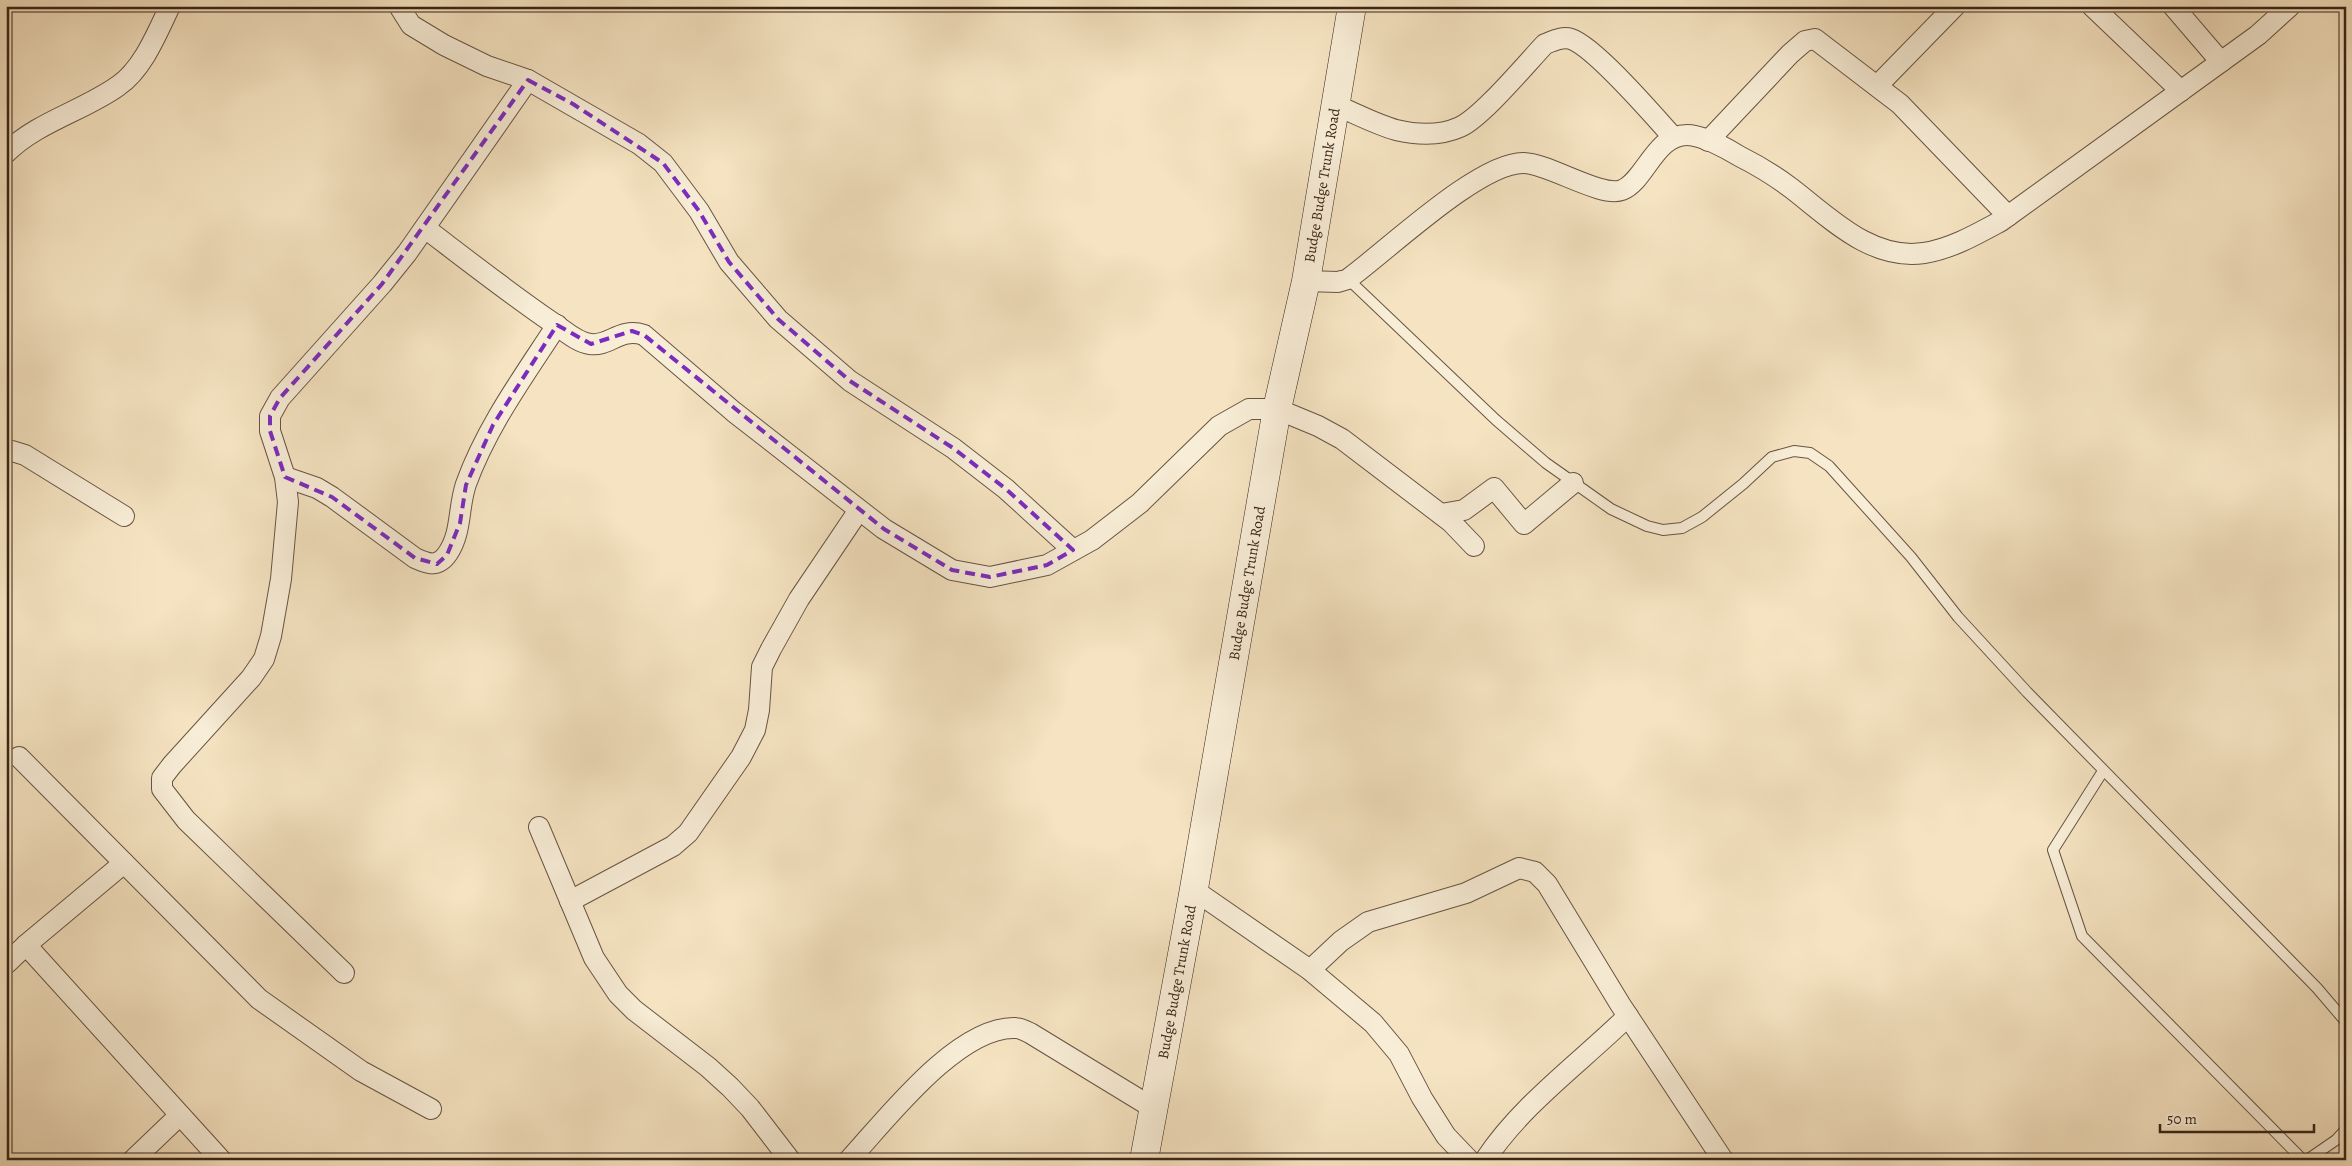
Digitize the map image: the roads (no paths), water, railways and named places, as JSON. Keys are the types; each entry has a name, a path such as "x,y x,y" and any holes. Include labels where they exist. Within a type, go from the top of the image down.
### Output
{"main road":[{"name":"Budge Budge Trunk Road","path":"1144,1160 1194,890 1277,409 1306,281 1352,6"}],"street":[{"path":"6,153 20,139 119,86 136,69 158,32 170,6"},
{"path":"399,6 411,24 444,45 487,66 528,80 639,144 662,163 699,211 729,262 778,319 850,381 953,448 1006,489 1073,550"},
{"path":"1877,86 1955,6"},
{"path":"2092,6 2181,91"},
{"path":"2173,6 2221,62"},
{"path":"1306,281 1338,282 1348,279 1460,189 1498,169 1523,163 1540,166 1607,191 1621,190 1630,183 1656,152 1673,137 1688,135 1719,144 1769,173 1790,187 1833,222 1865,242 1892,252 1924,253 1965,240 2008,216 2258,35 2290,6"},
{"path":"1335,106 1395,130 1421,134 1442,133 1462,126 1481,111 1545,44 1559,38 1571,39 1591,51 1673,137"},
{"path":"1708,141 1805,41 1814,39 1824,44 1917,120 2008,216"},
{"path":"344,973 186,820 162,789 162,778 233,698 264,659 272,636 281,579 288,502 285,477 270,431 270,416 280,398 382,284 425,228 528,80"},
{"path":"425,228 580,341 591,344 602,342 632,331 644,335 734,412 859,510 884,529 952,570 990,577 1047,566 1092,540 1140,503 1219,426 1249,409 1277,409 1318,426 1342,439 1441,514 1474,546"},
{"path":"285,477 316,488 415,558 429,564 437,564 447,555 456,536 466,485 493,425 557,325"},
{"path":"6,453 12,451 25,455 124,516"},
{"path":"1441,514 1464,510 1494,488 1524,524 1574,482"},
{"path":"570,901 666,851 688,833 741,757 755,730 759,710 762,667 771,649 799,599 859,510"},
{"path":"19,757 259,999 360,1072 431,1109"},
{"path":"539,827 594,958 618,994 634,1010 708,1067 730,1087 750,1108 790,1160"},
{"path":"6,964 124,863"},
{"path":"1310,970 1341,941 1368,922 1466,893 1519,868 1535,872 1547,884 1628,1016 1723,1160"},
{"path":"1194,890 1310,970 1373,1023 1399,1054 1422,1098 1446,1136 1469,1160"},
{"path":"26,945 221,1160"},
{"path":"1485,1160 1516,1119 1590,1054 1628,1016"},
{"path":"849,1160 930,1071 947,1057 973,1041 997,1030 1016,1028 1030,1032 1154,1108"},
{"path":"133,1160 180,1115"}],"lane":[{"path":"1348,279 1496,420 1546,464 1611,509 1647,526 1663,530 1682,528 1702,517 1743,484 1772,457 1794,451 1810,453 1829,466 1901,545 1958,617 2103,771 2317,988 2346,1022"},
{"path":"2103,771 2053,850 2082,936 2303,1160"},
{"path":"2307,1160 2336,1140 2346,1129"}]}
